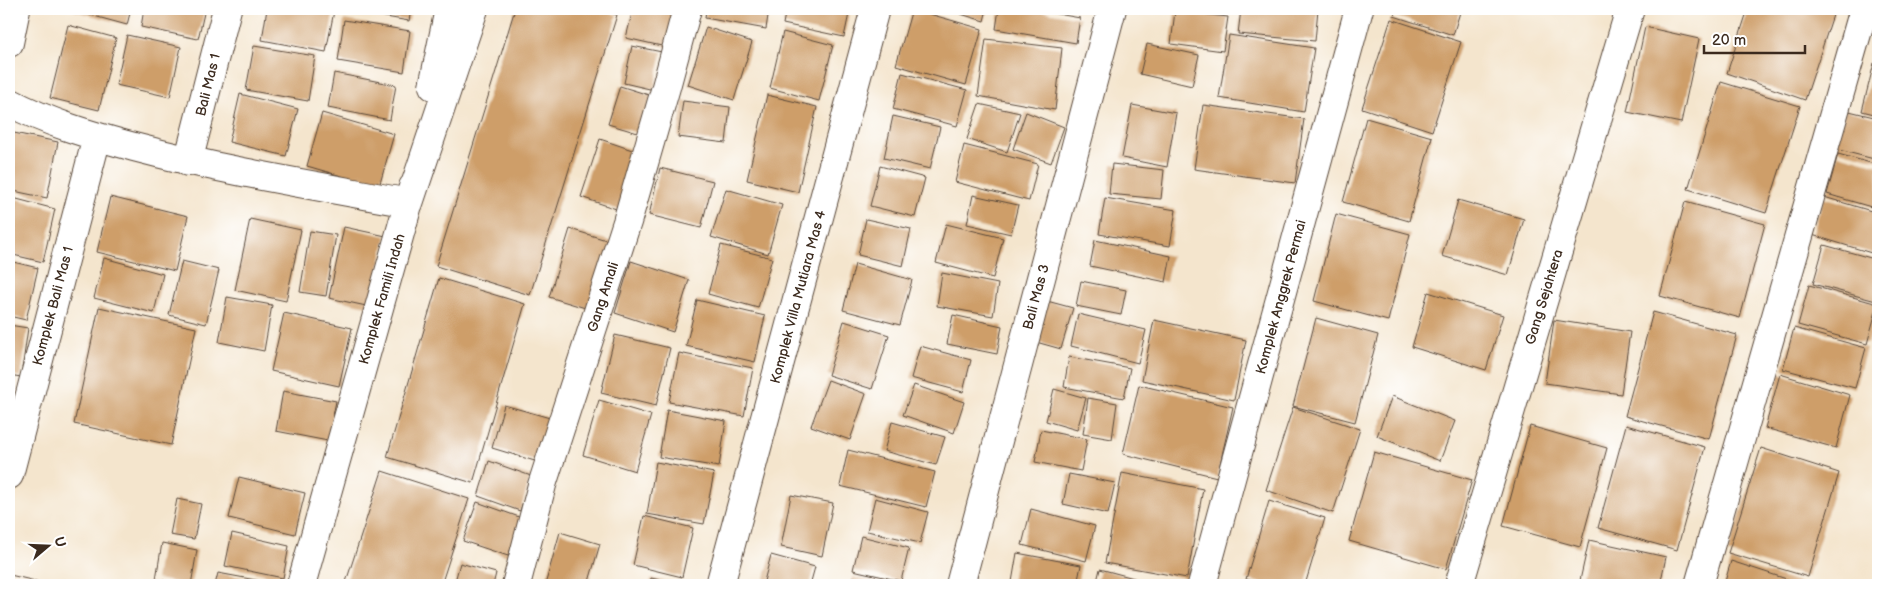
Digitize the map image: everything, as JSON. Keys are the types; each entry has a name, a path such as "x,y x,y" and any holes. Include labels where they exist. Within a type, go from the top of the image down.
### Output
{"street":[{"path":"9,43 16,9"},
{"name":"Bali Mas 1","path":"188,162 227,9"},
{"name":"Komplek Famili Indah","path":"301,585 409,203 449,9"},
{"path":"9,102 36,116 188,162 409,203 474,9"},
{"name":"Gang Amali","path":"516,585 542,485 627,222 687,9"},
{"name":"Komplek Villa Mutiara Mas 4","path":"720,585 875,9"},
{"name":"Bali Mas 3","path":"960,585 1112,9"},
{"name":"Komplek Anggrek Permai","path":"1202,585 1359,9"},
{"name":"Gang Sejahtera","path":"1459,585 1630,9"},
{"path":"1699,585 1864,9"},
{"name":"Komplek Bali Mas 1","path":"9,475 97,136"}],"building":[{"path":"68,9 131,9 127,25"},
{"path":"144,9 205,9 198,39 141,27"},
{"path":"267,9 321,9 334,11 326,52 262,40"},
{"path":"339,9 411,9 409,21"},
{"path":"515,9 598,9 617,15 530,295 436,266"},
{"path":"633,9 684,9 675,49 626,38"},
{"path":"706,9 769,9 766,29 705,18"},
{"path":"786,9 850,9 844,37 783,24"},
{"path":"912,9 982,29 966,85 896,65"},
{"path":"944,9 987,9 984,21"},
{"path":"999,9 1030,9 1080,18 1076,43 996,29"},
{"path":"1202,9 1232,9 1232,13"},
{"path":"1241,9 1318,9 1315,41 1238,34"},
{"path":"1396,9 1461,9 1453,35 1394,16"},
{"path":"1748,9 1835,9 1805,100 1727,73"},
{"path":"1175,11 1228,17 1223,51 1171,44"},
{"path":"1391,19 1461,42 1432,131 1362,108"},
{"path":"344,20 410,31 404,72 338,61"},
{"path":"68,25 116,38 99,110 50,98"},
{"path":"706,27 752,42 734,100 688,85"},
{"path":"1645,27 1699,39 1681,123 1627,112"},
{"path":"783,32 833,45 819,101 770,88"},
{"path":"127,35 181,47 170,97 116,85"},
{"path":"1229,35 1314,48 1304,112 1219,98"},
{"path":"986,39 1062,48 1055,110 978,96"},
{"path":"1147,44 1199,55 1192,86 1140,74"},
{"path":"254,46 315,56 308,101 246,90"},
{"path":"632,46 662,52 654,90 624,83"},
{"path":"1874,63 1878,65 1878,115 1862,111"},
{"path":"334,73 396,85 390,120 328,108"},
{"path":"902,73 967,90 957,126 893,109"},
{"path":"1721,82 1800,106 1766,213 1688,189"},
{"path":"620,86 652,96 641,134 608,124"},
{"path":"240,94 298,109 286,156 229,142"},
{"path":"767,95 817,107 798,192 747,180"},
{"path":"683,101 730,107 726,143 678,137"},
{"path":"979,104 1020,113 1007,152 967,139"},
{"path":"1132,105 1176,113 1167,167 1122,158"},
{"path":"1203,105 1304,119 1295,183 1194,169"},
{"path":"1845,110 1878,118 1878,160 1835,149"},
{"path":"1026,112 1064,127 1051,163 1013,149"},
{"path":"322,113 394,134 379,187 307,166"},
{"path":"893,116 940,127 930,169 884,158"},
{"path":"1366,118 1432,137 1409,221 1343,202"},
{"path":"9,132 58,142 47,198 9,190"},
{"path":"600,139 644,154 625,212 581,197"},
{"path":"964,145 1038,164 1029,201 955,182"},
{"path":"1838,154 1878,165 1878,209 1827,194"},
{"path":"1112,164 1164,170 1161,199 1109,194"},
{"path":"880,166 925,178 915,217 870,206"},
{"path":"660,168 713,181 701,228 649,215"},
{"path":"726,189 782,205 768,254 711,237"},
{"path":"973,195 1018,205 1011,234 967,224"},
{"path":"9,197 55,209 43,262 9,254"},
{"path":"110,197 188,216 175,271 97,252"},
{"path":"1824,197 1878,213 1878,255 1812,235"},
{"path":"1105,198 1176,210 1170,246 1099,234"},
{"path":"1458,200 1524,219 1508,275 1442,256"},
{"path":"1685,202 1765,224 1740,318 1660,296"},
{"path":"1336,214 1410,234 1388,321 1314,301"},
{"path":"250,219 301,230 286,301 235,290"},
{"path":"866,219 911,229 903,266 858,255"},
{"path":"946,224 1003,238 993,278 936,263"},
{"path":"344,227 386,236 371,307 329,298"},
{"path":"570,229 613,242 592,310 549,297"},
{"path":"310,231 336,235 326,296 300,292"},
{"path":"1095,240 1171,256 1166,282 1090,266"},
{"path":"721,245 772,258 758,308 708,294"},
{"path":"1824,245 1878,260 1878,293 1876,301 1813,284"},
{"path":"104,258 163,274 154,313 94,298"},
{"path":"9,261 38,268 26,320 9,316"},
{"path":"182,261 219,270 206,324 169,315"},
{"path":"631,261 689,280 673,332 615,313"},
{"path":"855,264 912,280 900,325 843,310"},
{"path":"942,273 998,284 993,316 937,306"},
{"path":"439,278 525,304 473,483 387,457"},
{"path":"1081,281 1126,290 1121,315 1076,306"},
{"path":"1809,285 1878,304 1867,344 1798,325"},
{"path":"1428,292 1503,315 1486,370 1412,347"},
{"path":"227,297 272,305 264,351 219,342"},
{"path":"697,300 765,316 755,362 686,346"},
{"path":"1047,301 1073,308 1061,349 1036,342"},
{"path":"99,307 196,328 171,445 74,424"},
{"path":"1653,312 1737,335 1709,439 1625,416"},
{"path":"284,313 352,328 339,386 271,371"},
{"path":"1078,314 1146,330 1138,363 1071,346"},
{"path":"953,315 1002,326 997,354 947,344"},
{"path":"1316,318 1378,335 1355,422 1293,406"},
{"path":"1154,320 1246,340 1234,400 1142,380"},
{"path":"1554,320 1630,332 1621,394 1545,383"},
{"path":"844,321 889,335 872,389 828,375"},
{"path":"9,325 28,328 21,377 9,375"},
{"path":"1794,328 1866,348 1855,388 1783,369"},
{"path":"615,335 670,348 656,406 601,393"},
{"path":"920,346 971,360 963,392 911,378"},
{"path":"679,353 753,368 744,416 669,402"},
{"path":"1069,357 1130,368 1124,398 1064,387"},
{"path":"1780,374 1850,395 1836,448 1765,428"},
{"path":"828,380 866,394 850,440 811,426"},
{"path":"914,385 964,402 954,433 903,415"},
{"path":"1139,385 1233,407 1217,477 1123,454"},
{"path":"1054,389 1086,398 1077,430 1046,421"},
{"path":"283,391 336,401 328,441 276,431"},
{"path":"1392,396 1455,421 1440,461 1377,436"},
{"path":"1088,398 1117,403 1112,439 1083,434"},
{"path":"599,400 651,415 635,471 583,455"},
{"path":"504,405 550,418 538,462 492,448"},
{"path":"1293,407 1360,429 1333,513 1266,490"},
{"path":"667,410 726,421 719,467 659,457"},
{"path":"892,422 945,437 936,465 884,451"},
{"path":"1626,425 1705,447 1677,550 1598,528"},
{"path":"1530,426 1607,448 1580,547 1503,526"},
{"path":"1041,430 1087,439 1081,471 1035,462"},
{"path":"1761,448 1839,473 1808,577 1728,553"},
{"path":"848,450 935,472 926,507 840,486"},
{"path":"1374,452 1472,480 1446,569 1349,541"},
{"path":"489,461 531,476 520,511 478,496"},
{"path":"656,462 714,473 704,524 647,514"},
{"path":"382,471 469,499 441,585 345,585"},
{"path":"1122,473 1203,489 1187,578 1105,563"},
{"path":"1069,474 1115,483 1108,514 1063,504"},
{"path":"239,477 305,493 295,534 229,518"},
{"path":"791,495 833,503 822,556 781,547"},
{"path":"875,498 928,512 920,543 867,531"},
{"path":"177,499 201,504 194,539 170,535"},
{"path":"1269,501 1325,518 1305,585 1267,585 1246,579"},
{"path":"477,502 522,518 508,556 463,541"},
{"path":"1031,509 1095,526 1086,561 1022,545"},
{"path":"644,516 693,528 682,577 633,565"},
{"path":"560,532 600,544 588,585 545,585"},
{"path":"232,533 289,546 283,578 225,566"},
{"path":"861,536 909,548 901,581 853,570"},
{"path":"1589,540 1666,557 1660,585 1579,585"},
{"path":"162,543 197,550 191,585 156,579"},
{"path":"1017,553 1081,565 1077,585 1026,585 1012,582"},
{"path":"771,555 815,567 810,585 763,585"},
{"path":"1731,561 1805,585 1724,585"},
{"path":"460,563 496,573 493,585 454,585"},
{"path":"1100,569 1160,585 1096,585"},
{"path":"218,573 261,581 261,585 215,585"},
{"path":"10,575 44,583 43,585 9,585"},
{"path":"853,577 891,584 891,585 852,585"},
{"path":"651,578 678,584 678,585 650,585"}]}
